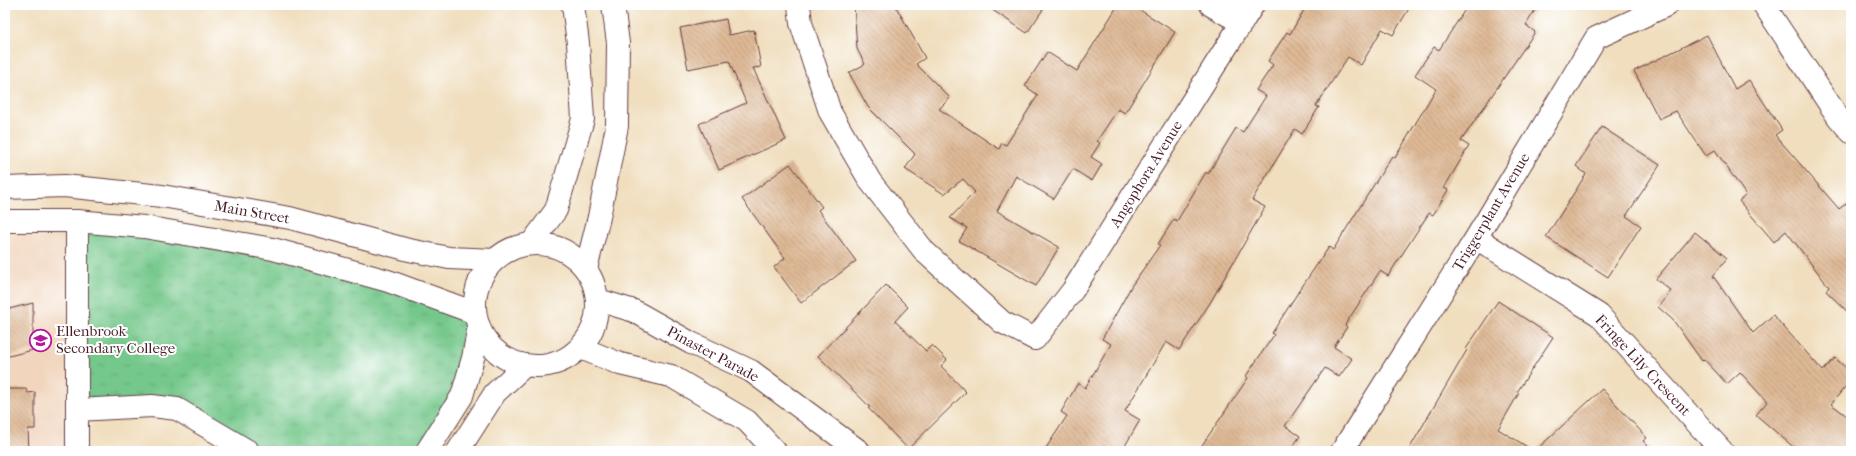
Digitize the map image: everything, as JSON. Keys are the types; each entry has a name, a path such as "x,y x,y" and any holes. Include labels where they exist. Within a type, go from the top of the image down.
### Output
{"street":[{"path":"531,244 556,210 583,119 574,5"},
{"path":"586,269 599,217 617,126 618,43 613,5"},
{"name":"Angophora Avenue","path":"798,5 801,23 830,112 870,181 925,252 1002,322 1035,339 1073,290 1253,5"},
{"path":"1211,5 1242,23"},
{"name":"Triggerplant Avenue","path":"1342,451 1476,238 1596,38 1667,5"},
{"path":"1764,5 1838,117 1851,132"},
{"name":"Main Street","path":"5,188 64,186 162,196 290,218 410,250 449,258 495,260"},
{"path":"5,221 77,221 144,228 273,249 388,281 477,320 485,339 495,351 509,360 524,366 545,366 564,360 581,348 591,334 596,317 598,300 594,284 586,269 571,255 552,246 531,244 512,249 495,260 483,275 476,294 477,320 473,358 462,396 427,451"},
{"path":"77,221 77,451"},
{"name":"Fringe Lily Crescent","path":"1476,238 1599,315 1722,451"},
{"name":"Pinaster Parade","path":"598,300 634,311 691,343 751,371 859,451"},
{"path":"581,348 620,364 671,376 747,421 775,451"},
{"path":"458,451 495,393 524,366"},
{"path":"77,410 152,406 177,408 248,451"}],"shaded area":[{"name":"Ellenbrook Secondary College","path":"5,212 77,221 77,451 5,451"}],"green space":[{"path":"77,221 388,281 479,326 427,451 248,451 190,415 77,410"}],"building":[{"path":"854,5 895,5 925,58 916,64 950,98 939,109 999,149 1002,143 1006,145 1038,95 1025,86 1047,52 1077,71 1118,5 1132,5 1175,32 1125,113 1118,109 1097,141 1100,143 1091,157 1102,164 1092,181 1073,169 1054,199 1016,176 997,211 1059,247 1036,286 959,241 967,228 950,218 975,192 963,179 944,194 905,169 915,154 868,107 849,73 865,64 857,49"},
{"path":"985,5 1046,5 1027,33"},
{"path":"1307,5 1411,5 1393,35 1382,29 1361,65 1348,57 1316,106 1319,107 1302,134 1295,129 1252,200 1265,207 1210,303 1179,350 1166,342 1125,411 1140,420 1122,451 1044,451 1067,416 1061,412 1078,383 1085,388 1111,344 1102,339 1132,285 1160,245 1158,244 1174,219 1177,221 1206,172 1208,174 1236,128 1243,132 1266,96 1256,90 1273,65 1268,61 1287,32 1290,34"},
{"path":"1468,5 1538,5 1526,25 1535,32 1461,141 1469,146 1444,188 1448,190 1433,215 1429,213 1388,276 1380,271 1345,325 1347,327 1334,347 1352,359 1339,377 1325,368 1285,426 1300,436 1290,451 1198,451 1248,378 1246,376 1274,335 1272,333 1297,294 1329,247 1333,250 1392,156 1395,158 1436,89 1415,75 1434,47 1439,50"},
{"path":"726,19 729,35 754,30 761,67 753,68 786,140 719,170 699,124 746,103 729,61 688,69 680,28"},
{"path":"1707,35 1735,89 1749,80 1782,130 1775,135 1839,209 1851,200 1851,315 1826,291 1829,287 1786,231 1774,242 1739,201 1746,195 1715,150 1706,156 1676,111 1659,119 1634,71"},
{"path":"1602,127 1660,165 1626,216 1641,226 1608,277 1546,237 1586,174 1576,166"},
{"path":"790,164 822,207 818,210 856,261 801,303 774,267 785,258 742,199"},
{"path":"1695,232 1727,258 1713,276 1753,333 1773,315 1823,371 1835,358 1851,372 1851,380 1831,404 1851,419 1851,451 1798,451 1756,415 1767,402 1740,372 1727,384 1704,359 1702,361 1673,320 1658,307 1671,291 1656,279"},
{"path":"886,285 908,307 895,321 926,351 932,345 947,360 941,366 966,392 908,449 868,408 870,407 818,356"},
{"path":"1498,301 1553,337 1517,392 1519,393 1498,429 1534,451 1408,451 1467,350 1466,349"},
{"path":"33,303 33,350 5,357 5,310"},
{"path":"5,389 26,389 28,393 35,392 35,429 28,429 29,451 5,451"},
{"path":"1602,389 1647,438 1643,441 1653,451 1535,451"}],"place":[{"name":"Ellenbrook Secondary College","path":"41,340"}]}
